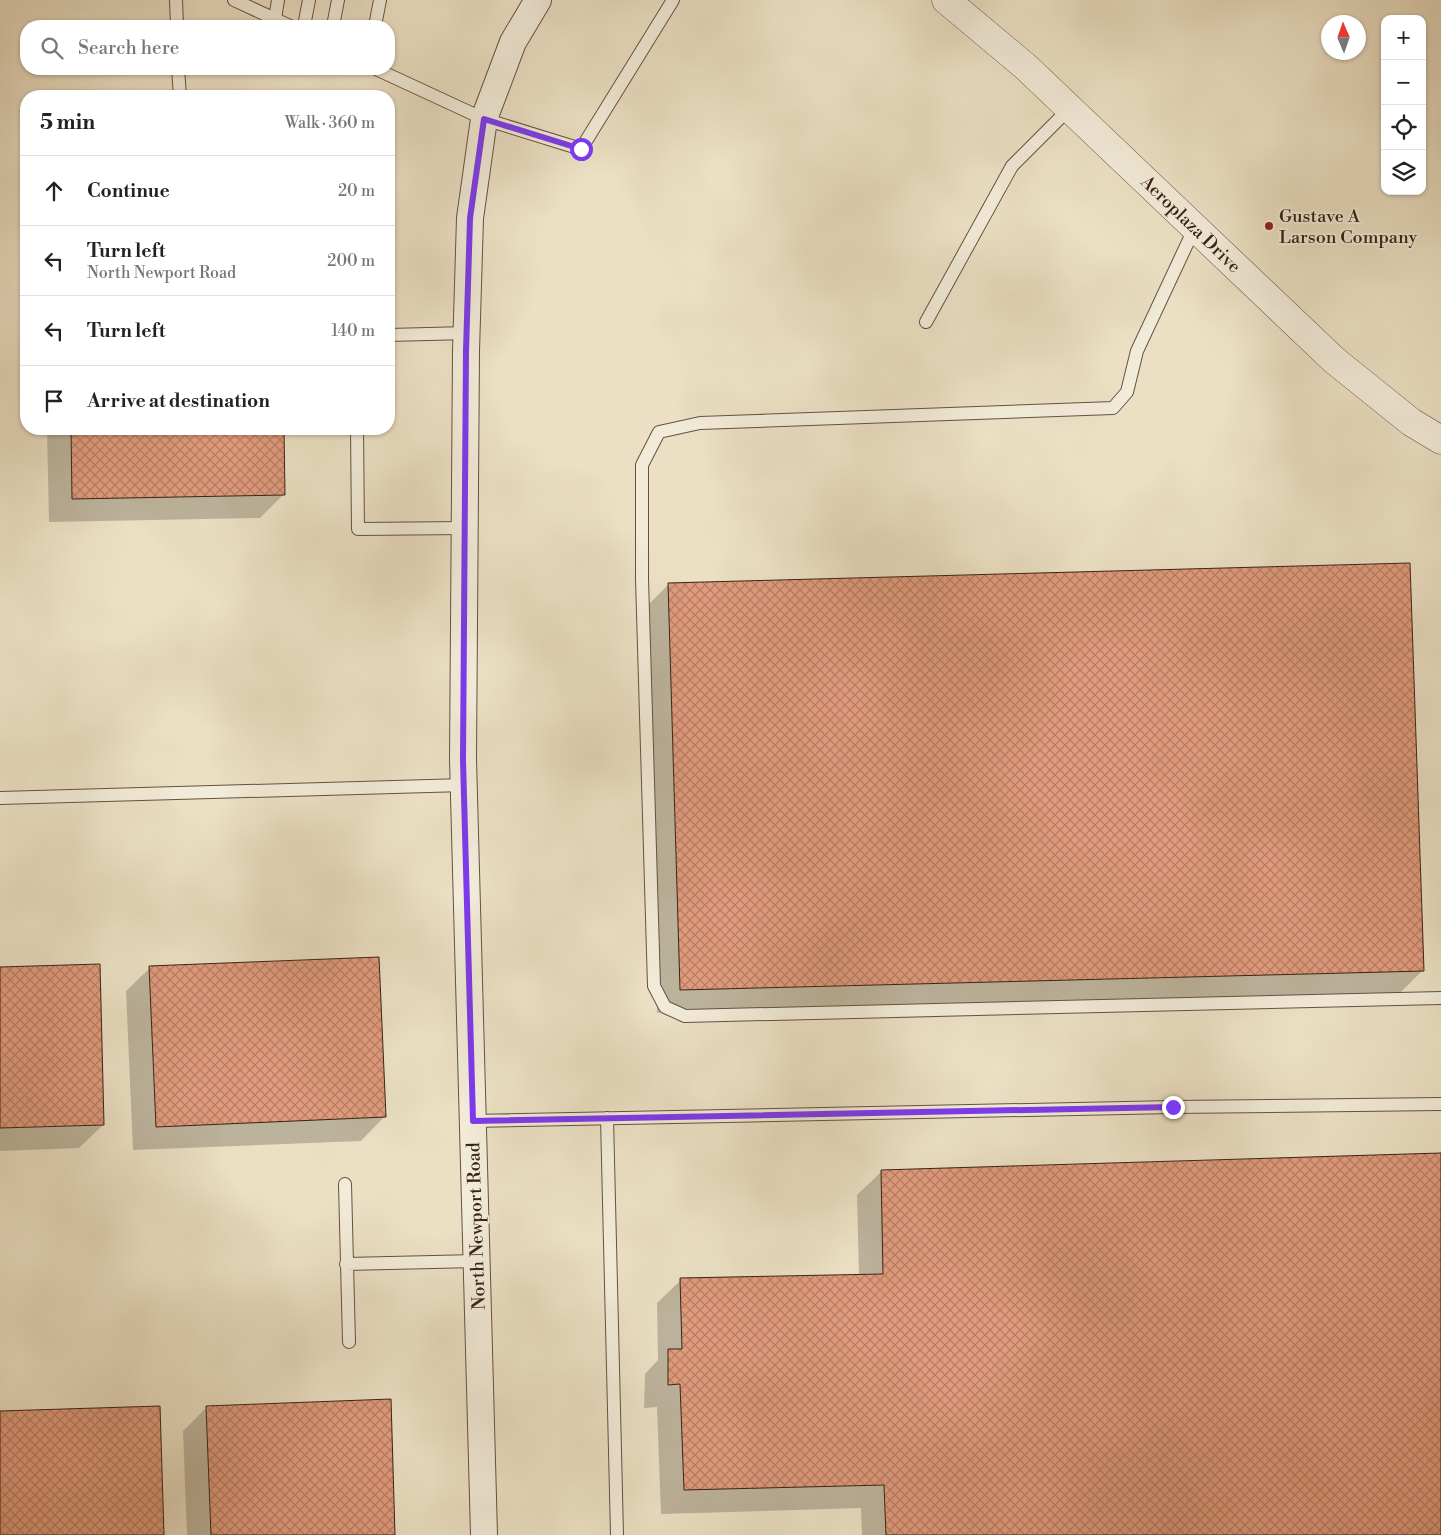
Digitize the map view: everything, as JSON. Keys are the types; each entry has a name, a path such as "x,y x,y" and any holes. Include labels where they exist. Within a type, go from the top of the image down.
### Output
{"street":[{"name":"North Newport Road","path":"484,1535 464,785 467,333 470,218 484,119 513,42 538,0"},
{"name":"Aeroplaza Drive","path":"946,0 1026,67 1334,360 1411,422 1441,440"}],"lane":[{"path":"176,0 177,20"},
{"path":"234,0 275,20 278,0"},
{"path":"305,20 309,0"},
{"path":"334,20 338,0"},
{"path":"376,20 380,0"},
{"path":"389,75 484,119 581,149 673,0"},
{"path":"178,75 180,90"},
{"path":"926,322 1012,166 1070,108"},
{"path":"1195,227 1137,351 1127,392 1113,408 700,423 659,432 642,465 642,579 654,986 664,1007 685,1016 1441,998"},
{"path":"395,335 467,333"},
{"path":"356,435 358,529 465,528"},
{"path":"0,798 464,785"},
{"path":"473,1121 1163,1107 1441,1104"},
{"path":"607,1118 617,1535"},
{"path":"345,1184 349,1342"},
{"path":"346,1264 477,1261"}],"building":[{"path":"71,435 284,435 285,495 72,499"},
{"path":"1410,563 1424,971 680,990 668,583"},
{"path":"379,957 386,1117 156,1127 149,966"},
{"path":"100,964 104,1125 0,1128 0,967"},
{"path":"1441,1153 1441,1535 886,1535 884,1485 684,1490 680,1384 668,1385 668,1349 682,1349 680,1278 883,1274 881,1170"},
{"path":"391,1399 395,1535 211,1535 206,1406"},
{"path":"160,1406 164,1535 0,1535 0,1411"}],"place":[{"name":"Gustave A Larson Company","path":"1269,226"}],"route":[{"path":"581,149 484,119 470,218 466,351 463,760 473,1121 1173,1107"}]}
